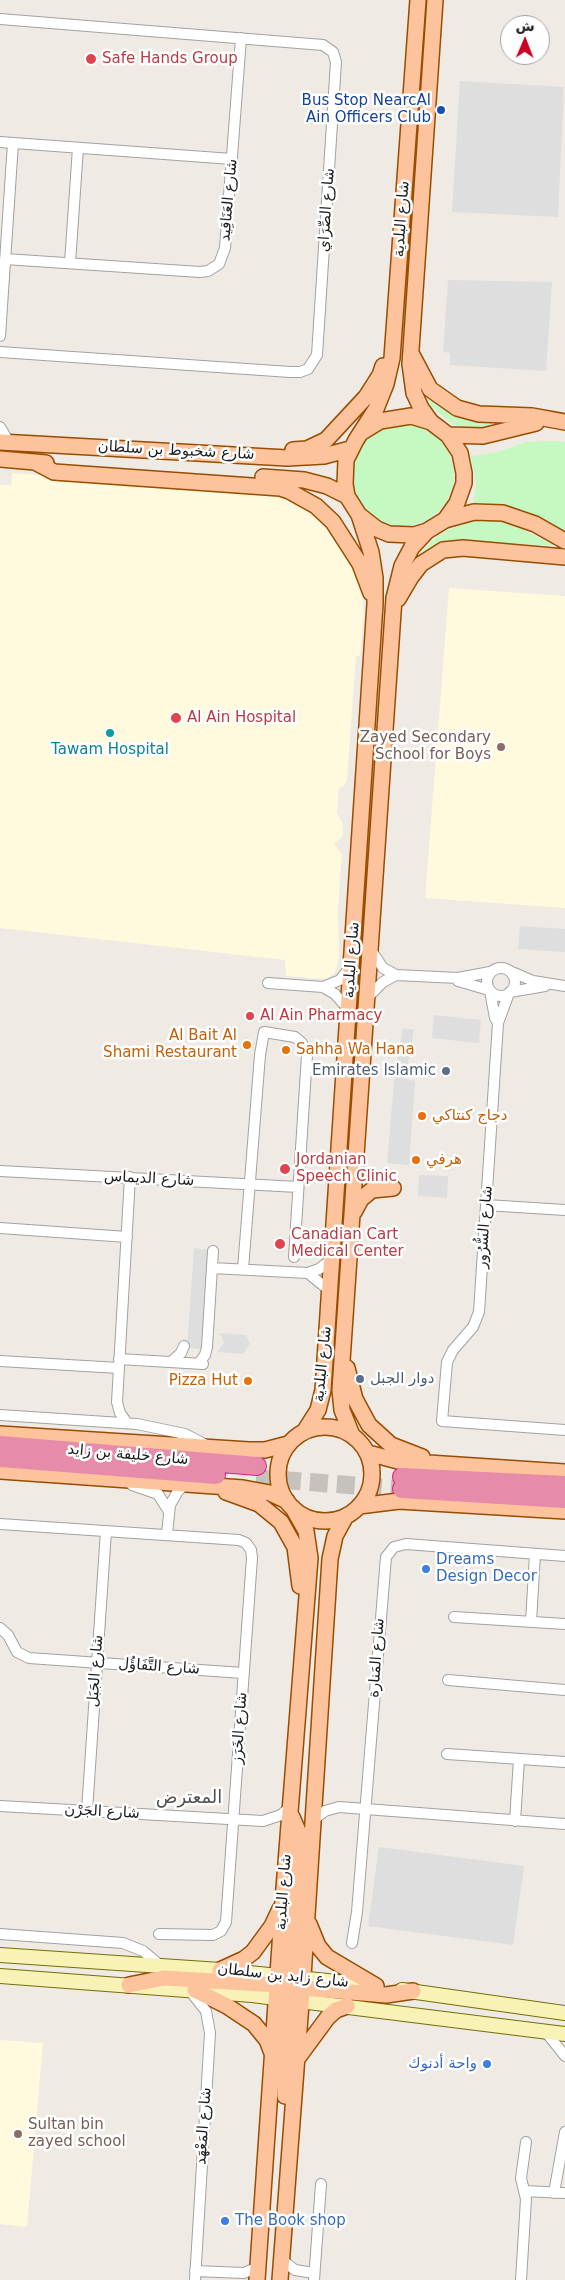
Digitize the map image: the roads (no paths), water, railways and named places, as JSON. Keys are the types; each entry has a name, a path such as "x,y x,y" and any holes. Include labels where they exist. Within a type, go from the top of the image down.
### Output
{"highway":[{"name":"شارع خليفة بن زايد","path":"0,1445 256,1472 0,1458"},
{"path":"563,1474 402,1483 565,1499"}],"main road":[{"name":"شارع البلدية","path":"362,432 376,410 386,384 392,344 418,0"},
{"name":"شارع البلدية","path":"431,422 421,408 414,393 410,373 436,0"},
{"path":"134,448 183,445 298,450 317,445 326,440 366,397 380,375 392,344"},
{"path":"411,353 430,389 457,408 479,414 532,416 565,422"},
{"path":"445,520 452,512 461,494 464,473 460,453 448,435 431,422 411,416 380,421 362,432 350,449 344,472 347,496 359,515 372,526 389,534 414,534 426,531 445,520 474,512 503,513 535,524 565,541"},
{"path":"448,435 483,436 529,424 565,422"},
{"name":"شارع شخبوط بن سلطان","path":"3,444 134,448 300,458 324,456 350,449"},
{"name":"شارع شخبوط بن سلطان","path":"0,459 293,479 321,484 347,496"},
{"path":"37,463 54,472 280,488 289,491 316,506 341,532 360,564 375,604"},
{"name":"شارع البلدية","path":"304,1432 318,1410 323,1390 375,604 375,578 371,552 359,515"},
{"name":"شارع البلدية","path":"352,1434 344,1418 340,1400 396,587 402,566 412,547 426,531"},
{"path":"394,612 406,585 417,569 426,559 443,550 463,548 565,557"},
{"path":"352,1216 366,1194 372,1190 393,1188"},
{"path":"343,1351 355,1400 363,1417 375,1432 400,1450 445,1464"},
{"path":"0,1434 257,1450 288,1444 304,1432 327,1427 352,1434 368,1453 372,1468 371,1485 359,1506 346,1516 330,1520 314,1519 290,1504 252,1489 0,1471"},
{"path":"288,1444 281,1458 278,1473 280,1488 290,1504"},
{"path":"368,1453 398,1461 563,1474"},
{"path":"213,1486 259,1504 281,1522 295,1547 300,1588 306,1608"},
{"path":"359,1506 379,1502 409,1501 565,1511"},
{"name":"شارع البلدية","path":"280,2280 297,2059 283,1901 310,1549 302,1523 290,1504"},
{"name":"شارع البلدية","path":"255,2276 273,2057 307,1920 330,1559 335,1536 346,1516"},
{"path":"290,1810 299,1838 284,2109 291,2139"},
{"path":"220,1970 244,1959 253,1952 272,1926 283,1901"},
{"path":"307,1920 318,1946 328,1957 376,1986"},
{"name":"شارع زايد بن سلطان","path":"0,1956 220,1970 290,1987 347,2006 565,2034"},
{"name":"شارع زايد بن سلطان","path":"0,1976 191,1989 376,1986 565,2012"},
{"path":"129,1985 164,1978 386,1995 413,1991"},
{"path":"191,1989 222,2002 254,2024 267,2040 273,2057"},
{"path":"297,2059 328,2017 336,2010 347,2006"}],"street":[{"name":"شارع الصِّرَاي","path":"0,19 323,45 331,49 336,58 317,355 314,363 304,371 295,373 0,352"},
{"name":"شارع العَنَاقِيد","path":"5,259 200,272 216,267 225,253 241,38"},
{"path":"0,142 232,159"},
{"path":"0,336 13,143"},
{"path":"70,263 78,148"},
{"path":"0,428 3,444"},
{"path":"371,949 383,968 396,976"},
{"path":"323,987 340,980 351,966"},
{"path":"367,998 383,982 396,976 469,977 502,967 533,981 560,986"},
{"path":"489,991 486,981 490,972"},
{"path":"510,993 515,983 512,972"},
{"path":"447,978 500,996 560,986"},
{"path":"268,983 323,987 335,994 348,1009"},
{"name":"شارع السُّرُور","path":"489,991 494,1018 498,1023"},
{"name":"شارع السُّرُور","path":"510,993 498,1023 479,1312 473,1327 453,1350 447,1362 442,1421 565,1430"},
{"path":"243,1269 260,1055 264,1032 295,1037 302,1043 307,1055 294,1257"},
{"name":"شارع الديماس","path":"0,1170 298,1187"},
{"path":"127,1423 120,1413 117,1402 130,1177"},
{"path":"486,1205 565,1210"},
{"path":"0,1228 126,1237"},
{"path":"198,1363 207,1347 213,1251"},
{"path":"212,1268 308,1273 319,1269 332,1259"},
{"path":"308,1273 330,1291"},
{"path":"171,1362 181,1353 184,1346 186,1356 198,1363"},
{"path":"0,1361 119,1364 198,1363"},
{"path":"102,1420 111,1412 117,1402"},
{"path":"0,1415 127,1423 185,1434 211,1448"},
{"path":"119,1480 154,1492 161,1498 168,1510"},
{"path":"167,1534 168,1510 174,1495 186,1484"},
{"name":"شارع الخَرَز","path":"0,1524 239,1540 246,1543 251,1550 252,1558 226,1922 224,1928 218,1934 209,1936 159,1934"},
{"name":"شارع الجَبَل","path":"87,1811 106,1531"},
{"name":"شارع المَنارة","path":"352,1943 357,1912 384,1563 389,1552 394,1547 406,1544 565,1556"},
{"path":"531,1622 535,1554"},
{"path":"454,1616 565,1624"},
{"name":"شارع التَّفَاؤُل","path":"0,1628 6,1632 17,1652 24,1657 243,1673"},
{"path":"448,1680 565,1690"},
{"path":"447,1754 565,1762"},
{"path":"515,1820 519,1759"},
{"path":"315,1789 328,1803 339,1807 565,1824"},
{"name":"شارع الجَرْن","path":"0,1806 263,1821 276,1818 290,1810"},
{"path":"314,1820 325,1811 339,1807"},
{"name":"شارع الجَرْن","path":"263,1821 280,1828 288,1837"},
{"path":"0,1934 124,1943 143,1951 161,1966"},
{"name":"شارع المَعْهَد","path":"191,1989 206,2012 210,2037 195,2276 249,2272 255,2276"},
{"path":"545,2031 565,2056"},
{"path":"554,2193 565,2132"},
{"path":"521,2280 526,2199 521,2178 526,2142"},
{"path":"282,2260 295,2270 314,2276 320,2184"},
{"path":"524,2191 565,2194"},
{"name":"شارع المَعْهَد","path":"239,2274 255,2276"}],"tunnel":[{"path":"256,1478 402,1489"}],"place":[{"name":"Safe Hands Group","path":"91,59"},
{"name":"Bus Stop NearcAl Ain Officers Club","path":"441,110"},
{"name":"Al Ain Hospital","path":"176,718"},
{"name":"Tawam Hospital","path":"110,733"},
{"name":"Zayed Secondary School for Boys","path":"501,747"},
{"name":"Al Ain Pharmacy","path":"250,1016"},
{"name":"Al Bait Al Shami Restaurant","path":"247,1045"},
{"name":"Sahha Wa Hana","path":"286,1050"},
{"name":"Emirates Islamic","path":"446,1071"},
{"name":"دجاج كنتاكي","path":"422,1116"},
{"name":"هرفي","path":"416,1160"},
{"name":"Jordanian Speech Clinic","path":"285,1169"},
{"name":"Canadian Cart Medical Center","path":"280,1244"},
{"name":"دوار الجبل","path":"360,1379"},
{"name":"Pizza Hut","path":"248,1381"},
{"name":"Dreams Design Decor","path":"426,1569"},
{"name":"واحة أدنوك","path":"487,2064"},
{"name":"Sultan bin zayed school","path":"18,2134"},
{"name":"The Book shop","path":"225,2221"}],"district":[{"name":"المعترض","path":"189,1798"}]}
